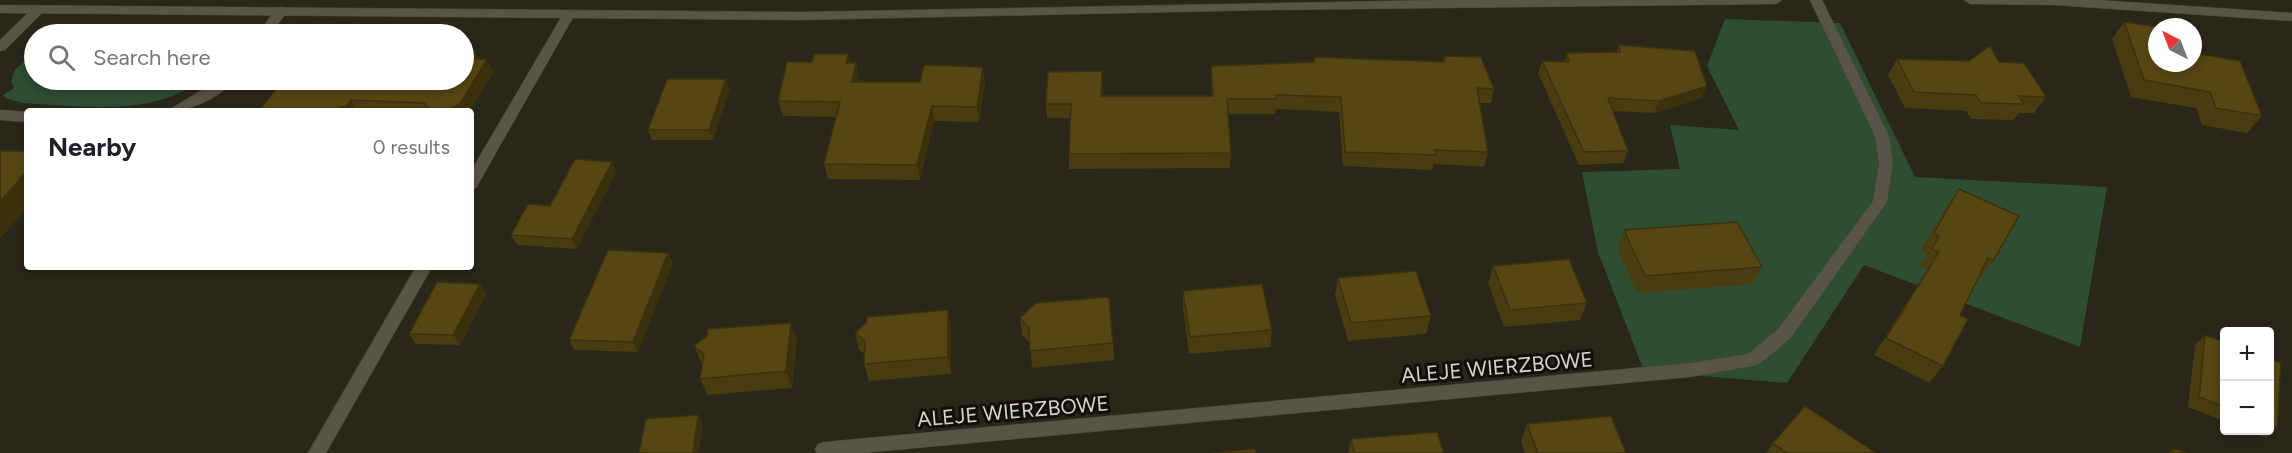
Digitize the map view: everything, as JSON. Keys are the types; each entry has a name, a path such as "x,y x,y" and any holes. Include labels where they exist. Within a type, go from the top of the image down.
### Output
{"street":[{"path":"0,9 799,16 1269,3 1776,0"},
{"name":"ALEJE WIERZBOWE","path":"824,449 1690,370 1752,360 1784,334 1880,202 1886,163 1882,136 1816,0"},
{"path":"1970,0 2054,1 2292,18"},
{"path":"0,47 39,9"},
{"path":"271,24 282,11"},
{"path":"474,179 569,14"},
{"path":"180,108 214,90"},
{"path":"0,115 24,117"},
{"path":"317,453 422,270"}],"green space":[{"path":"1725,19 1840,23 1915,177 2107,187 2080,347 1864,265 1787,383 1644,371 1598,252 1582,172 1680,169 1670,125 1739,130 1707,66"},
{"path":"24,61 24,90 184,90 160,100 115,107 22,103 3,95 14,88 11,81 15,70"}],"building":[{"path":"2124,22 2148,26 2148,72 2202,72 2202,55 2240,61 2262,116 2216,108 2210,92 2144,80"},
{"path":"1619,45 1695,51 1707,86 1659,101 1608,98 1628,151 1584,152 1542,61 1569,62 1567,53 1620,52"},
{"path":"1990,46 1999,62 2024,63 2046,97 2019,96 2024,104 1981,103 1976,95 1914,92 1897,59 1969,61"},
{"path":"814,54 848,54 846,63 856,63 852,82 920,82 924,65 983,67 977,107 932,106 917,165 824,164 840,102 778,101 787,62 812,62"},
{"path":"1444,56 1481,57 1494,89 1477,88 1488,152 1435,150 1436,155 1345,152 1341,97 1276,95 1277,99 1227,99 1231,153 1069,154 1071,104 1046,104 1048,72 1102,71 1101,96 1213,96 1211,66 1314,62 1314,57 1445,62"},
{"path":"474,59 487,59 474,81"},
{"path":"667,79 726,79 709,130 648,130"},
{"path":"275,90 468,90 460,104 451,108 428,108 424,103 351,100 346,107 339,108 261,108"},
{"path":"0,151 24,151 24,174 0,202"},
{"path":"575,159 612,162 572,239 511,235 528,204 550,206"},
{"path":"1959,189 2019,216 1993,261 1988,258 1960,315 1968,319 1943,366 1886,338 1939,252 1932,249 1939,236 1934,233"},
{"path":"1737,222 1762,267 1645,276 1624,230"},
{"path":"608,250 668,253 633,342 569,340"},
{"path":"1569,259 1587,303 1510,310 1493,266"},
{"path":"1416,271 1431,316 1351,323 1338,278"},
{"path":"437,282 480,284 453,335 409,334"},
{"path":"1262,284 1272,330 1190,337 1183,291"},
{"path":"1109,297 1113,343 1030,351 1029,327 1020,318 1036,303"},
{"path":"948,310 948,357 864,364 865,341 855,333 866,323 867,317"},
{"path":"791,323 786,371 700,379 704,354 694,346 707,336 708,329"},
{"path":"2205,335 2220,341 2220,405 2199,397"},
{"path":"2274,360 2281,363 2277,428 2274,427"},
{"path":"1805,406 1876,453 1787,453 1773,443"},
{"path":"698,415 693,453 639,453 646,419"},
{"path":"1611,416 1626,453 1536,453 1527,424"},
{"path":"1437,432 1444,453 1355,453 1351,439"},
{"path":"2174,448 2187,453 2173,453"},
{"path":"1255,449 1256,453 1211,453"}]}
